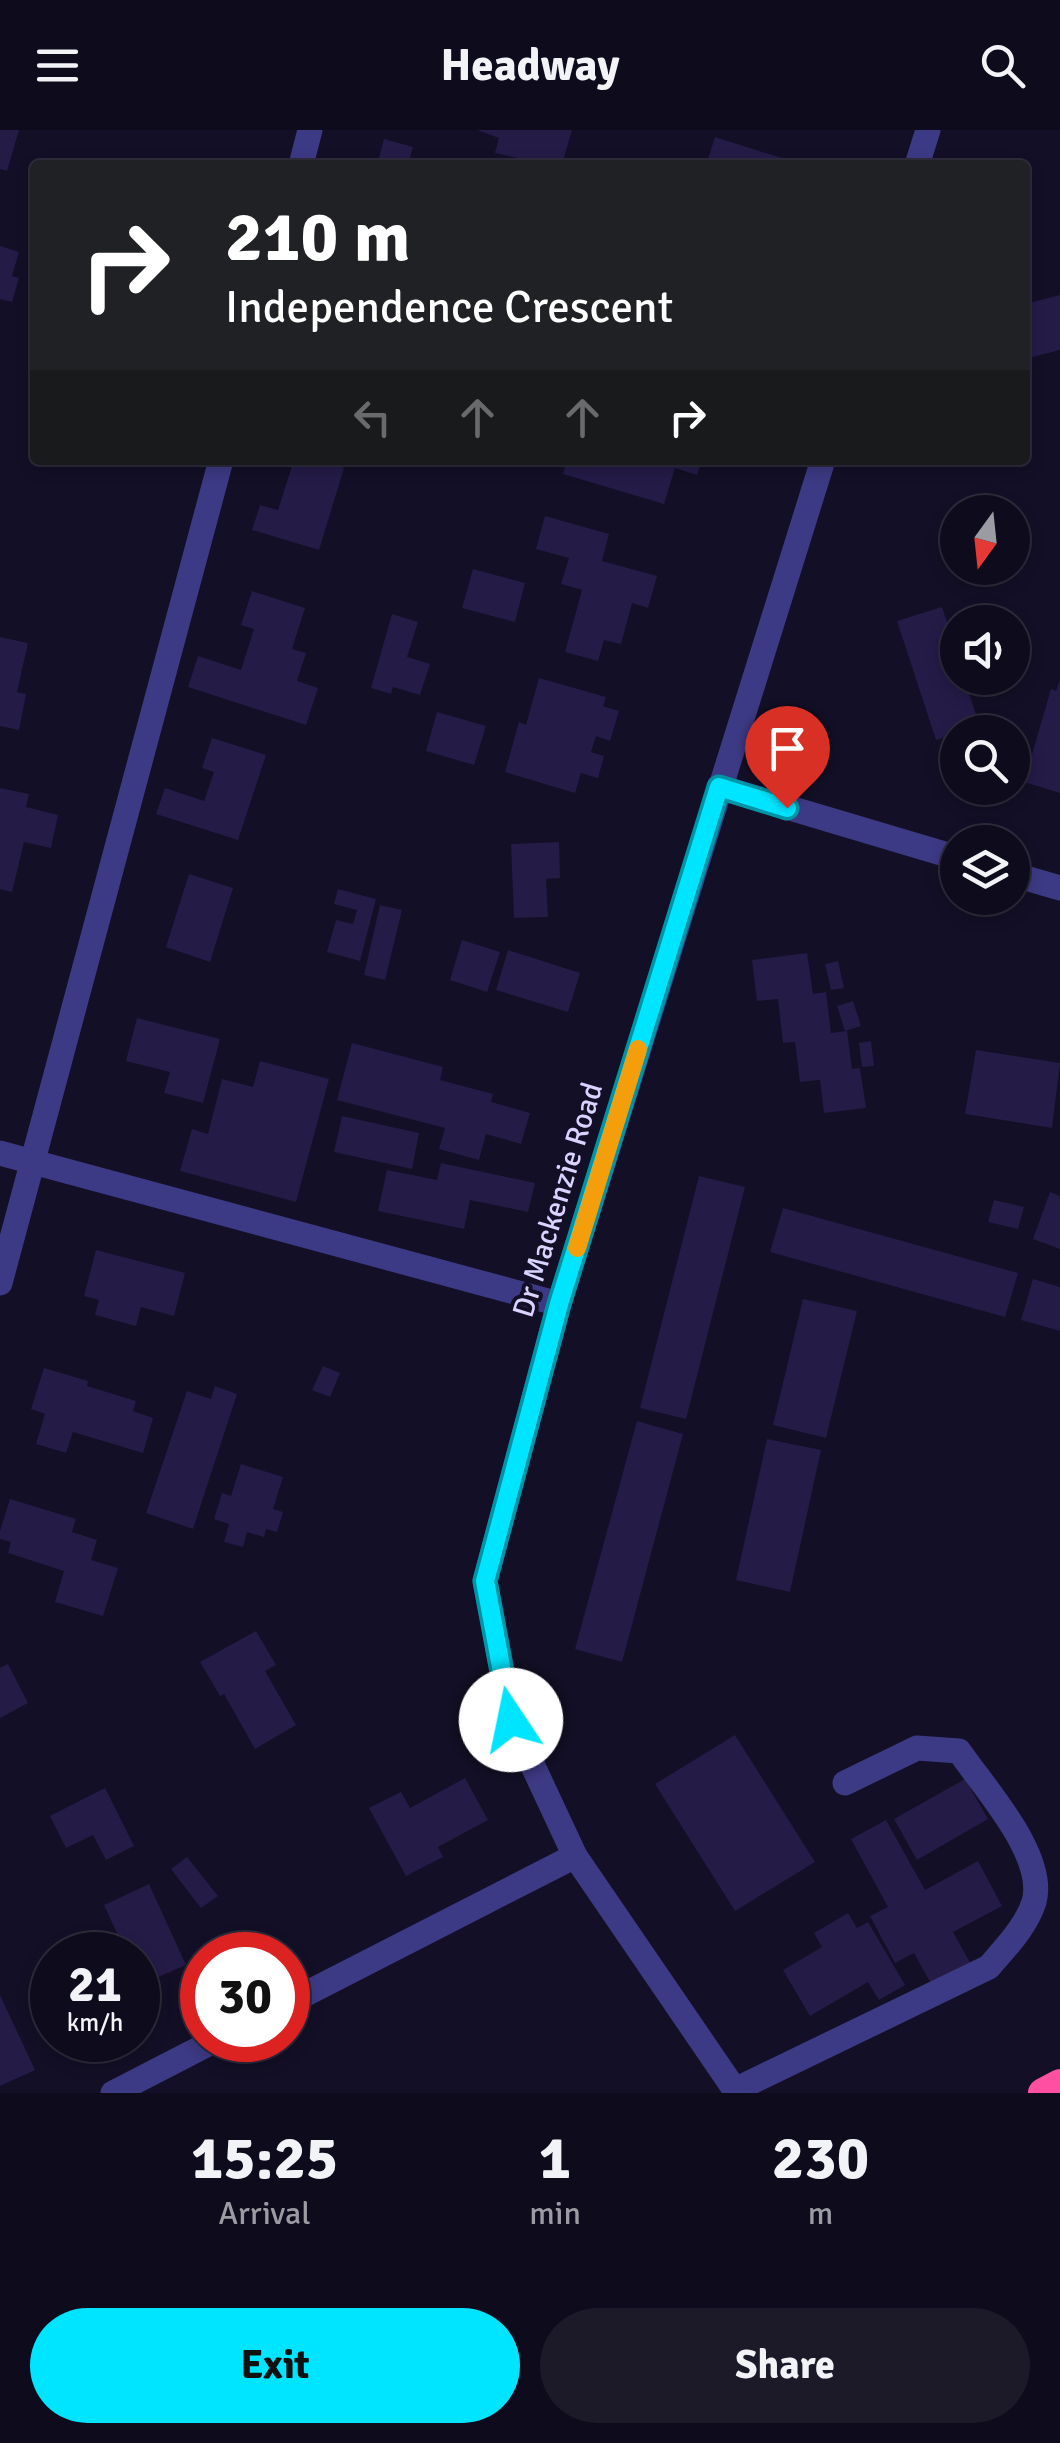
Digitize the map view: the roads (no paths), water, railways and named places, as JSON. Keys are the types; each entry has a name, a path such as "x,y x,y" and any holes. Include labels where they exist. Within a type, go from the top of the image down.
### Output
{"highway":[{"path":"1043,2093 1060,2084"}],"street":[{"path":"302,160 310,130"},
{"path":"919,160 928,130"},
{"path":"0,1283 220,465"},
{"name":"Dr Mackenzie Road","path":"736,2092 575,1856 511,1720 485,1581 559,1304 821,465"},
{"path":"719,787 940,853"},
{"path":"1030,879 1060,888"},
{"path":"0,1152 559,1304"},
{"path":"736,2092 989,1967 1018,1933 1033,1906 1038,1882 1030,1855 959,1751 917,1748 845,1784"},
{"path":"310,1992 575,1856"},
{"path":"113,2093 180,2059"}]}
